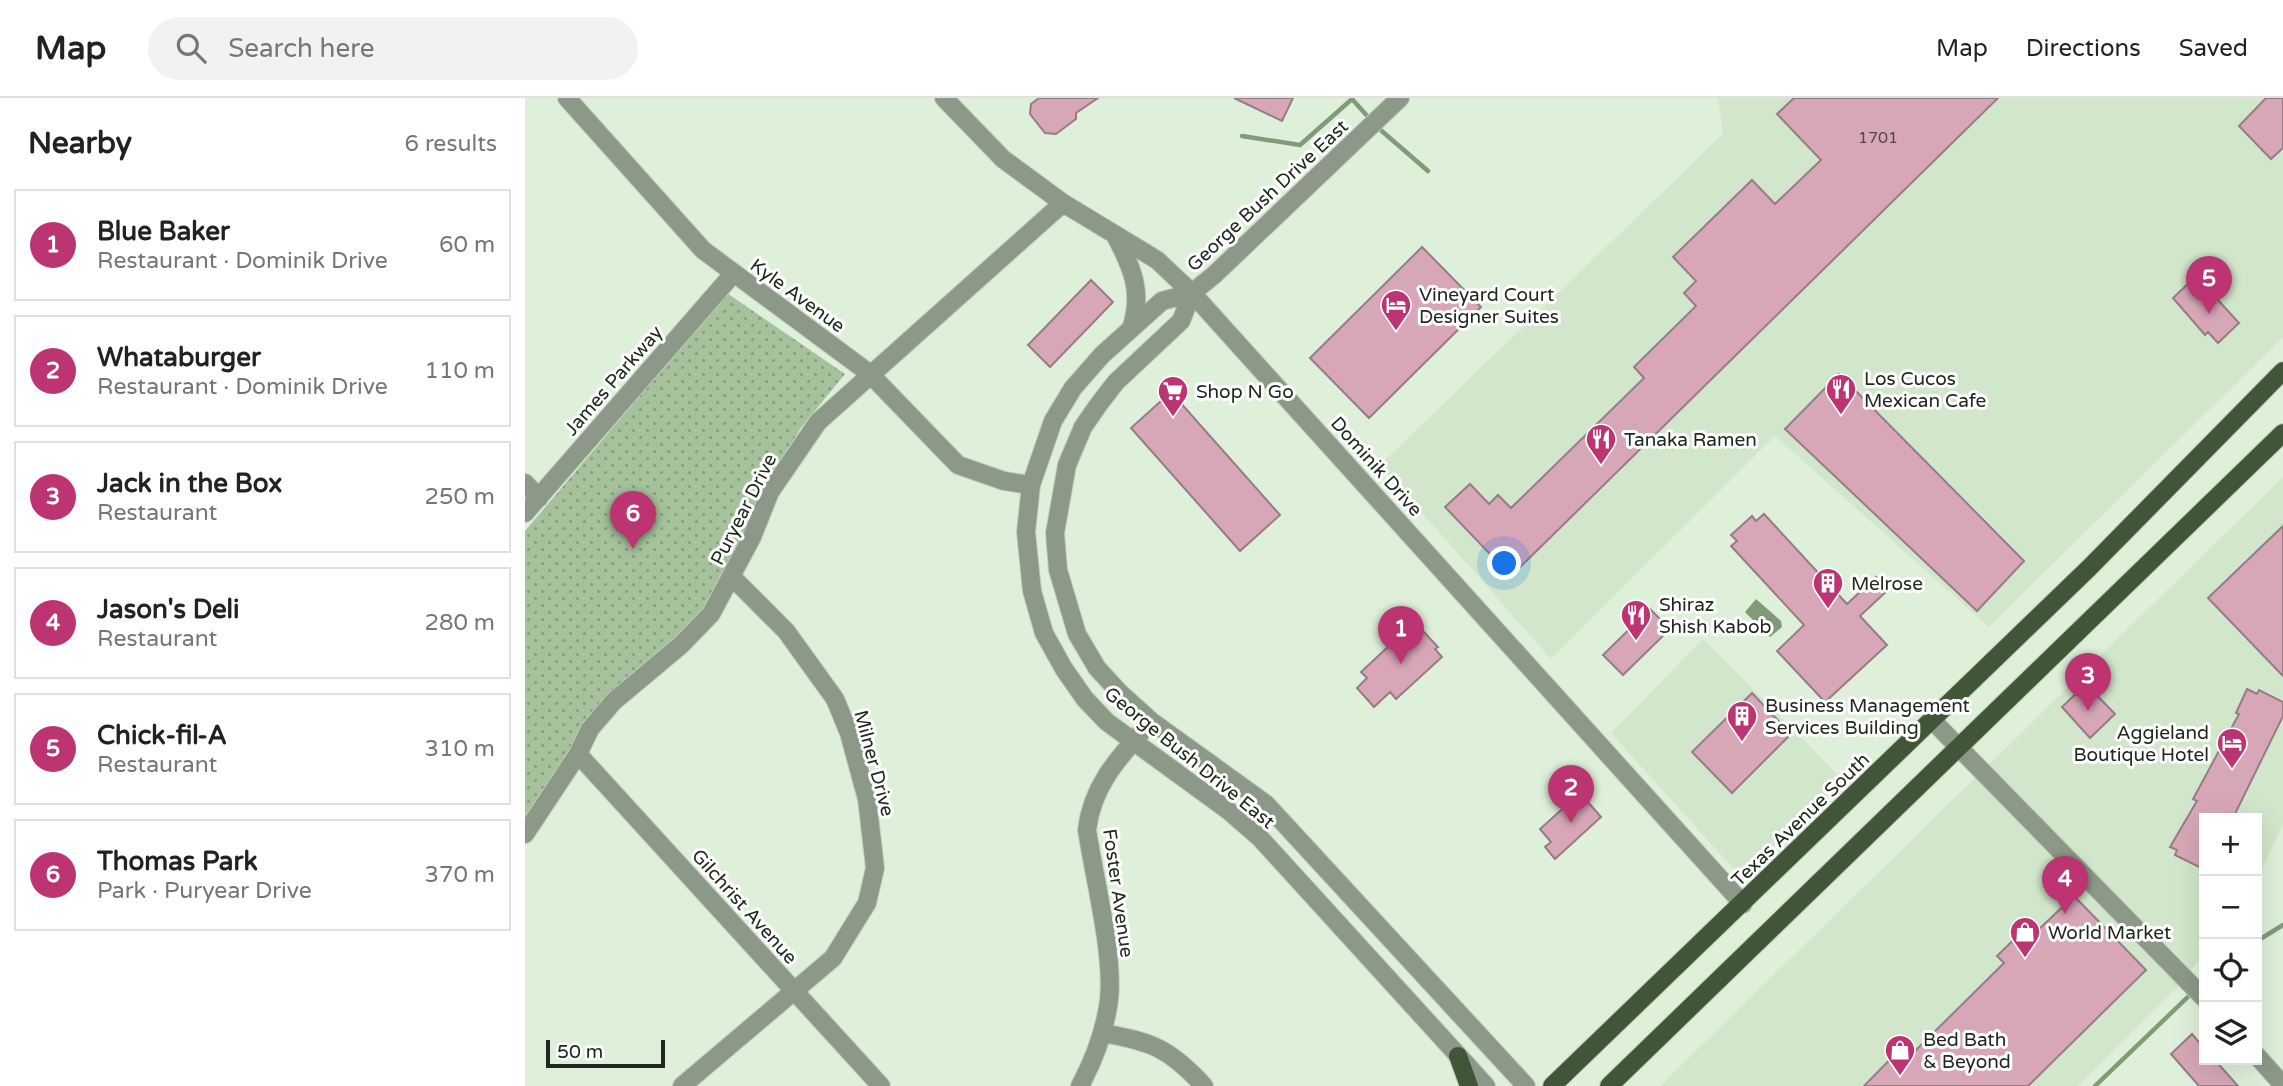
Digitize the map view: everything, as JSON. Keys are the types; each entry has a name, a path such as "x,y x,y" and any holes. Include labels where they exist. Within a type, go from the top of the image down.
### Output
{"main road":[{"name":"Texas Avenue South","path":"1552,1086 2089,568 2283,371"},
{"path":"1609,1086 2283,433"},
{"path":"1458,1056 1469,1086"}],"street":[{"name":"Kyle Avenue","path":"567,98 703,250 869,373 958,465 1004,481 1031,485"},
{"name":"Dominik Drive","path":"944,98 1003,159 1063,202 1157,260 1192,293 1743,904"},
{"name":"George Bush Drive East","path":"1396,102 1192,293 1181,321 1116,382 1083,428 1061,484 1055,533 1058,570 1077,634 1097,668 1151,721 1266,804 1526,1086"},
{"name":"Puryear Drive","path":"525,834 578,754 590,729 614,701 681,645 711,614 732,577 770,492 818,422 869,373 1063,202"},
{"path":"1114,234 1131,265 1139,292 1131,329"},
{"name":"James Parkway","path":"525,513 733,274"},
{"name":"George Bush Drive East","path":"1192,293 1162,301 1101,355 1067,397 1049,429 1031,485 1025,547 1032,591 1044,633 1085,699 1132,742 1188,780 1260,838 1486,1086"},
{"path":"525,483 538,498"},
{"name":"Milner Drive","path":"682,1086 833,958 867,903 875,867 867,799 849,733 835,699 786,631 732,577"},
{"path":"1932,720 2199,993"},
{"name":"Foster Avenue","path":"1080,1086 1103,1033 1109,998 1108,963 1087,830 1089,810 1097,788 1151,721"},
{"name":"Gilchrist Avenue","path":"578,754 881,1086"},
{"path":"1103,1033 1147,1041 1185,1066 1204,1086"},
{"path":"2262,1062 2283,1085"}],"shaded area":[{"path":"1718,98 2283,98 2283,337 1989,627 1775,436 1551,659 1380,465 1723,134"},
{"path":"727,293 845,374 800,429 761,499 733,567 704,612 582,734 525,824 525,531"},
{"path":"2283,477 2283,824 2262,868 2262,813 2199,813 2199,959 2176,989 2078,1086 1660,1086"},
{"path":"1703,639 1844,781 1741,877 1611,733"}],"water":[{"path":"1756,599 1781,621 1782,627 1770,637 1745,612"}],"building":[{"path":"1039,98 1098,98 1076,113 1076,119 1056,134 1045,133 1030,114 1031,104"},
{"path":"1234,98 1293,98 1282,121"},
{"path":"1794,98 1998,98 1511,576 1445,507 1470,484 1489,504 1498,495 1511,508 1644,378 1634,367 1696,306 1684,293 1696,281 1673,257 1752,180 1775,204 1821,160 1777,114"},
{"path":"2266,98 2283,98 2283,148 2271,159 2239,126"},
{"name":"Vineyard Court Designer Suites","path":"1422,247 1481,307 1369,418 1310,358"},
{"path":"2196,276 2239,323 2218,343 2208,332 2205,335 2173,298"},
{"path":"1091,280 1113,302 1050,367 1028,345"},
{"path":"1839,374 2024,561 1977,611 1785,429"},
{"path":"1171,392 1280,515 1240,551 1131,428"},
{"name":"Melrose","path":"1764,514 1847,604 1876,577 1888,590 1860,616 1887,645 1825,702 1777,651 1804,625 1731,546 1737,541 1731,535 1752,516 1756,521"},
{"path":"2283,526 2283,676 2208,598"},
{"name":"Shiraz Shish Kabob","path":"1650,609 1670,629 1623,675 1603,655"},
{"path":"1418,631 1420,634 1423,631 1438,647 1435,649 1442,657 1396,699 1390,692 1374,707 1357,688 1367,678 1361,672 1391,644 1397,650"},
{"path":"2086,684 2115,714 2090,738 2062,707"},
{"name":"Aggieland Boutique Hotel","path":"2247,689 2257,694 2259,690 2283,702 2283,716 2235,813 2199,813 2199,867 2175,855 2177,850 2170,847 2197,801 2193,799 2239,714 2236,713"},
{"name":"Business Management Services Building","path":"1752,693 1791,734 1732,793 1692,752"},
{"path":"1580,793 1601,817 1555,859 1545,847 1551,842 1540,829"},
{"path":"2074,896 2146,970 2028,1086 1864,1086 1907,1042 1915,1051 2004,963 1997,956 2030,924 2037,931"},
{"path":"2192,1034 2199,1042 2199,1065 2219,1065 2238,1086 2199,1086 2171,1054"}],"waterway":[{"path":"1242,136 1300,145 1352,99 1370,119"},
{"path":"1376,126 1428,171"},
{"path":"2260,939 2283,925"},
{"path":"2095,1086 2193,992"}],"place":[{"name":"Chick-fil-A","path":"2209,314"},
{"name":"Vineyard Court Designer Suites","path":"1396,332"},
{"name":"Los Cucos Mexican Cafe","path":"1841,416"},
{"name":"Shop N Go","path":"1173,418"},
{"name":"Tanaka Ramen","path":"1601,466"},
{"name":"Thomas Park","path":"633,549"},
{"name":"Melrose","path":"1828,610"},
{"name":"Shiraz Shish Kabob","path":"1636,642"},
{"name":"Blue Baker","path":"1401,664"},
{"name":"Jack in the Box","path":"2088,711"},
{"name":"Business Management Services Building","path":"1742,743"},
{"name":"Aggieland Boutique Hotel","path":"2232,770"},
{"name":"Whataburger","path":"1571,823"},
{"name":"Jason's Deli","path":"2065,914"},
{"name":"World Market","path":"2025,959"},
{"name":"Bed Bath & Beyond","path":"1900,1077"}]}
